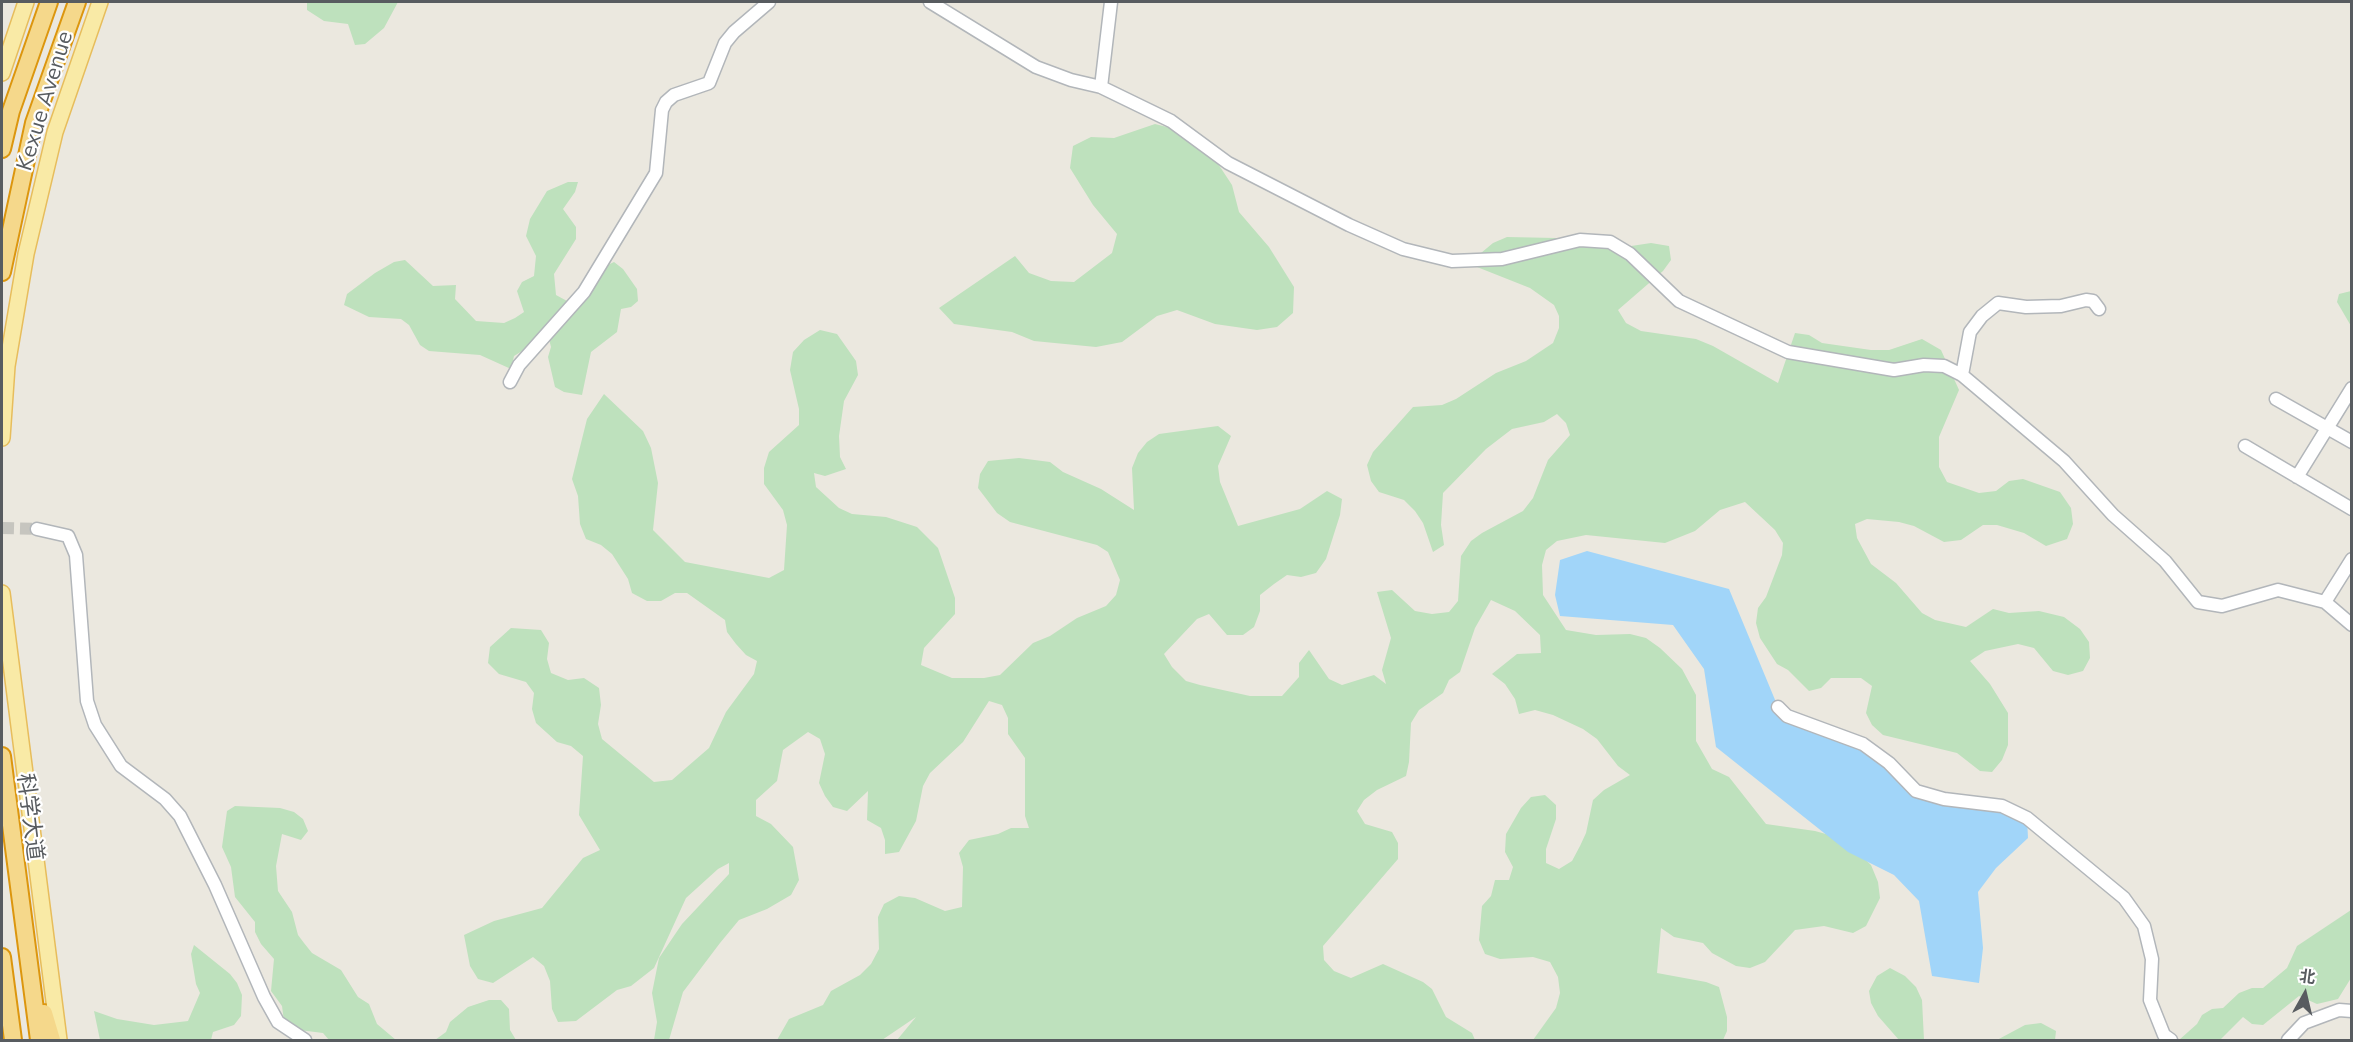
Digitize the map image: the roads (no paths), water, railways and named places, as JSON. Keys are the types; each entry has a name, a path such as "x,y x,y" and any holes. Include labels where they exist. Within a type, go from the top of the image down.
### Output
{"highway":[{"name":"Kexue Avenue","path":"2,149 11,111 49,2"},
{"name":"Kexue Avenue","path":"2,272 34,123 77,2"},
{"path":"2,756 39,1041"},
{"path":"2,957 13,1041"},
{"path":"28,960 52,1041"}],"main road":[{"path":"2,73 26,2"},
{"path":"2,438 7,366 26,254 55,132 100,2"},
{"name":"科学大道","path":"2,593 59,1041"}],"street":[{"path":"510,382 519,364 584,292 656,172 662,110 666,102 674,95 709,83 725,43 734,32 770,2"},
{"path":"930,2 1036,67 1071,80 1101,87 1171,121 1228,163 1349,225 1403,249 1452,261 1502,259 1580,240 1610,242 1630,254 1678,301 1788,351 1894,370 1924,365 1944,366 1962,375 2064,461 2113,515 2165,561 2198,602 2222,606 2278,590 2325,602 2352,625"},
{"path":"1101,87 1112,2"},
{"path":"1962,375 1970,332 1982,316 1998,303 2026,307 2061,306 2086,300 2093,301 2099,309"},
{"path":"2297,477 2352,388"},
{"path":"2276,399 2352,442"},
{"path":"2245,446 2352,509"},
{"path":"37,529 68,536 76,555 87,701 95,725 122,766 165,799 180,816 215,885 264,997 278,1022 305,1041"},
{"path":"2325,602 2352,559"},
{"path":"1778,707 1787,716 1863,744 1889,764 1916,791 1944,799 2002,806 2027,818 2124,898 2144,926 2152,959 2150,1000 2164,1035 2171,1041"},
{"path":"2288,1041 2304,1023 2339,1010 2352,1011"}],"water":[{"path":"1587,551 1729,589 1778,707 1863,744 1916,791 2027,818 2028,838 1996,868 1978,892 1983,948 1979,983 1932,976 1919,901 1894,875 1848,852 1716,747 1704,669 1673,625 1560,616 1555,595 1560,560"}],"tunnel":[{"path":"2,528 37,529"}]}
